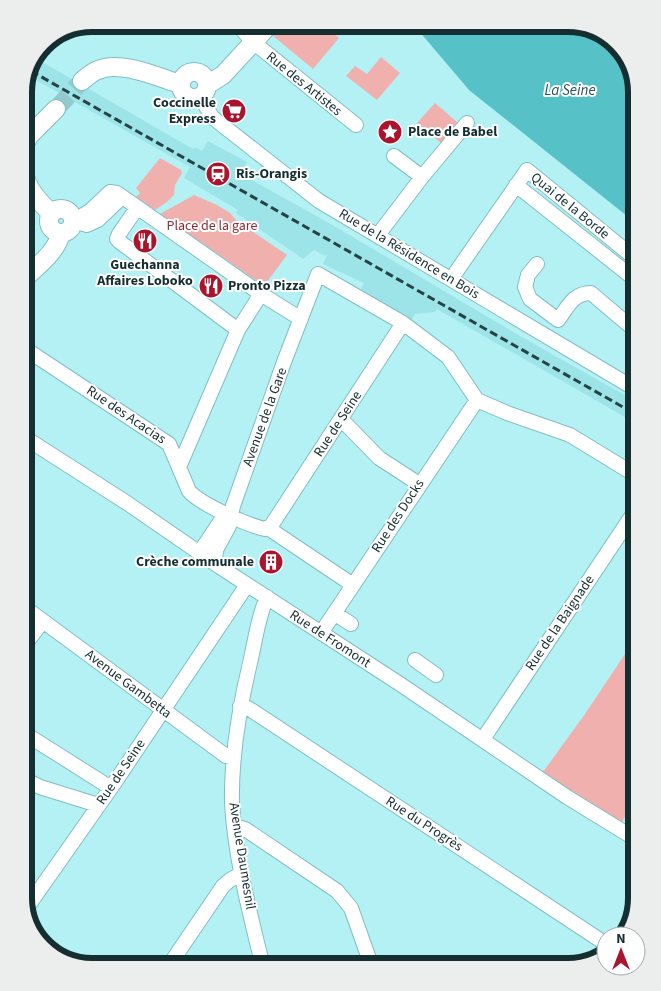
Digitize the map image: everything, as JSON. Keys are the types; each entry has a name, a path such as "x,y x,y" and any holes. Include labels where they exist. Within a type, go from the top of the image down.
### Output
{"main road":[{"path":"203,91 223,75 262,33"},
{"path":"82,81 96,70 108,66 122,67 180,84 184,76 194,72 203,76 203,91"},
{"path":"33,132 56,109"},
{"path":"33,192 51,213 57,209 64,209 71,213 67,227 58,244 33,270"}],"street":[{"name":"Rue des Artistes","path":"245,33 253,42 356,125"},
{"name":"Rue de la Résidence en Bois","path":"203,91 207,110 218,122 314,198 628,385"},
{"path":"218,122 217,130 256,160"},
{"path":"378,236 422,177 467,123"},
{"path":"394,156 422,177"},
{"name":"Quai de la Borde","path":"516,185 527,170 628,253"},
{"path":"456,272 516,185 628,274"},
{"path":"67,227 116,195 261,294 300,318"},
{"path":"137,208 119,234 118,239 120,242 238,330"},
{"path":"537,264 528,276 525,286 530,299 558,320"},
{"name":"Avenue de la Gare","path":"200,552 220,522 230,515 300,318 318,274 403,323"},
{"path":"628,319 591,293 582,293 576,296 551,331 628,379"},
{"path":"179,467 238,330 261,294"},
{"path":"403,323 448,357 477,400 507,413 570,435 628,470"},
{"name":"Rue de Seine","path":"268,528 403,323"},
{"name":"Rue des Acacias","path":"33,354 169,444 189,491 194,496 230,515"},
{"name":"Rue des Docks","path":"321,633 477,400"},
{"path":"341,419 379,458 419,484"},
{"name":"Rue de Fromont","path":"33,442 483,739 567,797 628,834"},
{"path":"215,563 216,550 229,526 230,515 261,528 268,528 353,585"},
{"name":"Rue de la Baignade","path":"483,739 628,522"},
{"name":"Rue de Seine","path":"33,899 111,788 247,585"},
{"name":"Avenue Daumesnil","path":"261,958 241,874 232,801 234,758 240,706 267,597"},
{"path":"334,613 351,624"},
{"name":"Avenue Gambetta","path":"33,614 226,756 234,758"},
{"path":"33,634 43,621"},
{"path":"415,660 436,675"},
{"name":"Rue du Progrès","path":"240,706 248,708 596,937"},
{"path":"33,739 111,788"},
{"path":"33,784 98,805"},
{"path":"234,826 245,828 338,891 351,908 369,958"},
{"path":"174,958 223,886 241,874"}],"shaded area":[{"path":"41,62 193,149 195,147 202,151 208,141 247,162 241,174 628,397 628,419 437,309 435,312 415,314 411,321 360,291 364,283 323,264 327,255 325,256 314,250 303,259 236,213 238,210 184,178 190,167 35,79"}],"green space":[{"path":"274,33 334,33 339,38 313,69 272,35"},
{"path":"381,57 400,73 377,100 346,76 355,66 367,74"},
{"path":"435,103 457,122 441,143 417,123"},
{"path":"160,158 181,170 182,173 175,185 174,195 155,210 136,197 140,193 136,188"},
{"name":"Place de la gare","path":"194,195 230,213 237,221 287,255 264,286 160,214"},
{"path":"628,650 628,812 621,823 543,772"}],"water":[{"name":"La Seine","path":"421,33 573,33 595,39 611,50 621,62 628,84 628,217 469,90"}],"tunnel":[{"path":"56,109 82,81"}],"railway":[{"path":"36,74 628,410"}],"place":[{"name":"Coccinelle Express","path":"234,111"},
{"name":"Place de Babel","path":"390,132"},
{"name":"Ris-Orangis","path":"218,174"},
{"name":"Guechanna Affaires Loboko","path":"145,241"},
{"name":"Pronto Pizza","path":"211,286"},
{"name":"Crèche communale","path":"271,562"}]}
